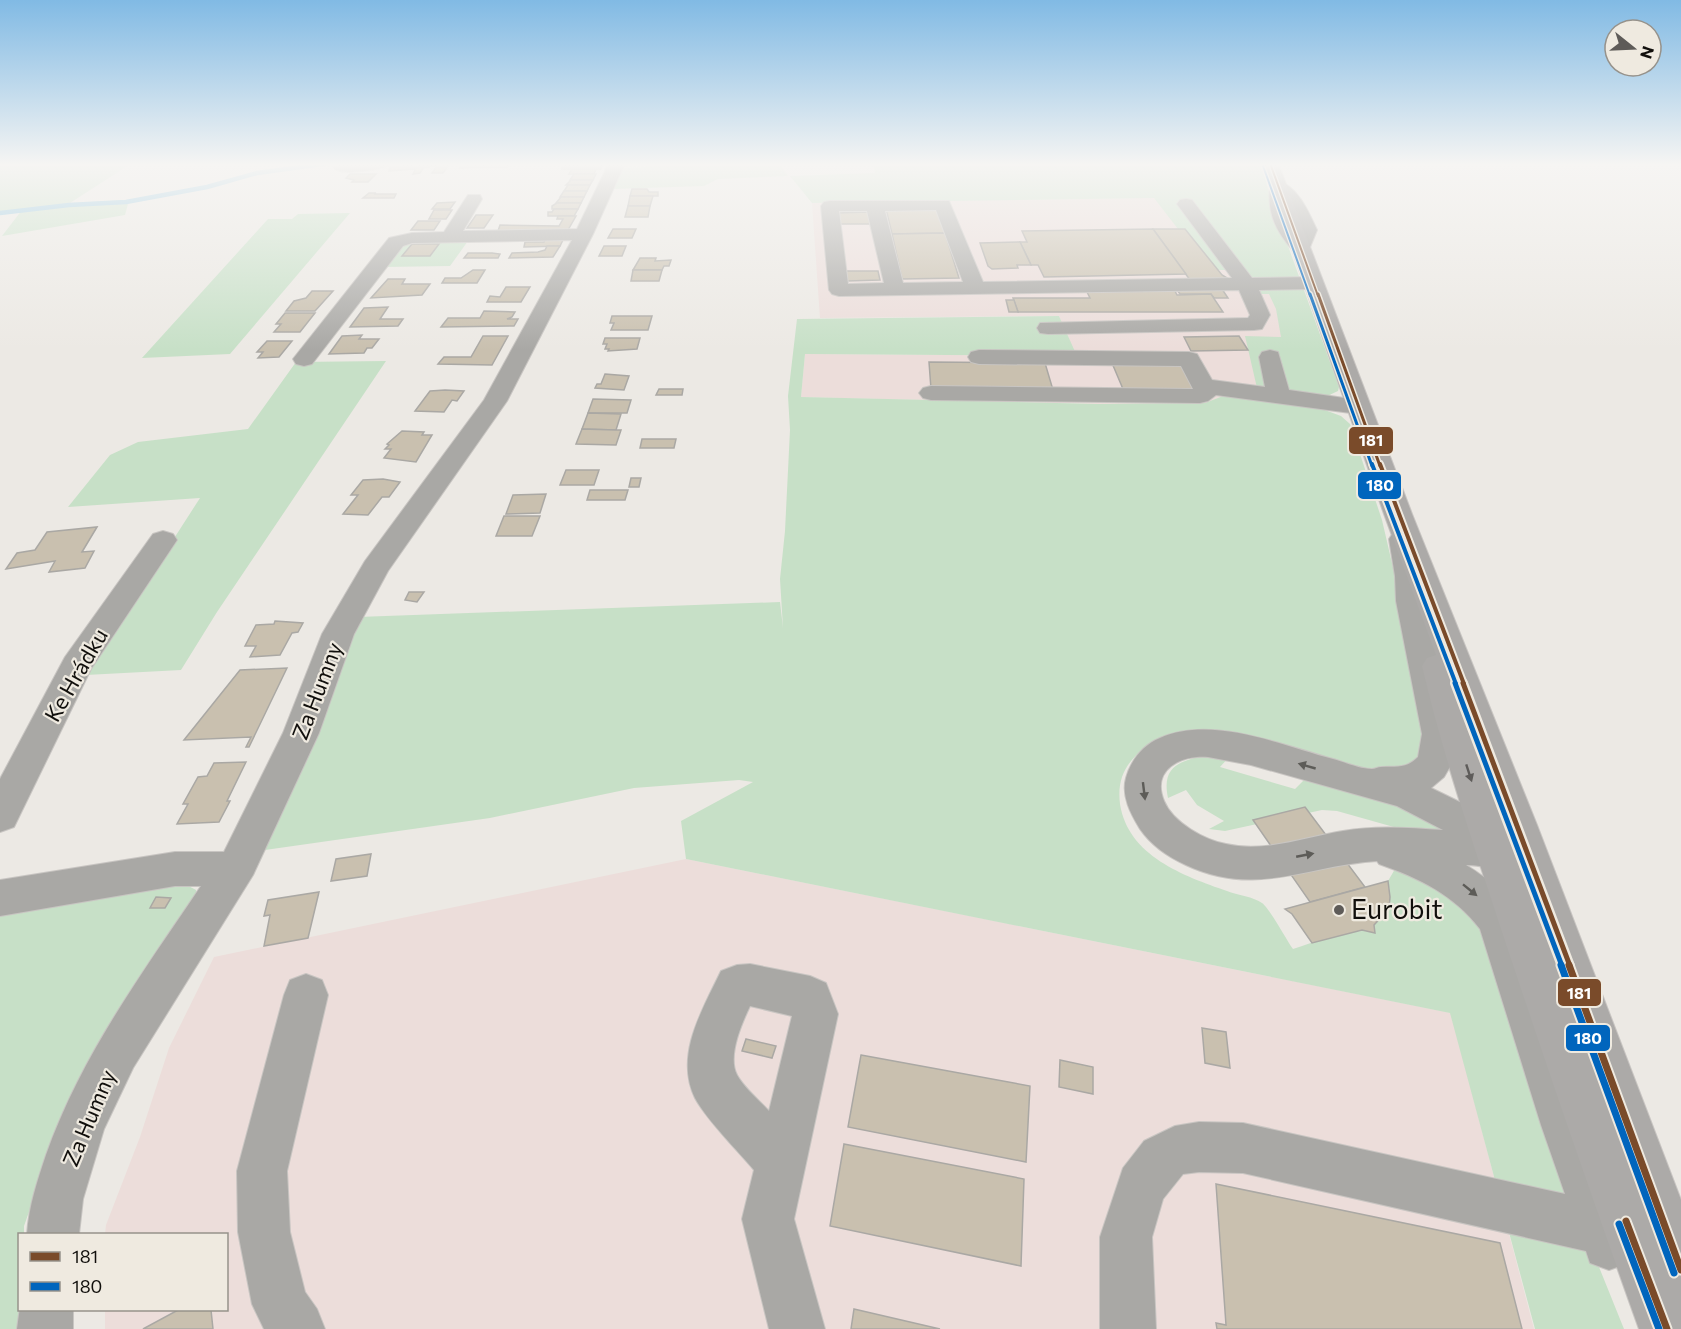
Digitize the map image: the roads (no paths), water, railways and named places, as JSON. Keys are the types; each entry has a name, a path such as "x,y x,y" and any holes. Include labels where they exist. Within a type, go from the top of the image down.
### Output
{"main road":[{"path":"1292,225 1398,514 1435,647 1452,721 1506,837 1677,1259"},
{"path":"1506,837 1590,1125 1666,1329"}],"street":[{"path":"450,237 458,225"},
{"name":"Za Humny","path":"53,1233 57,1199 82,1123 117,1052 235,868 301,733 338,634 375,568 495,401 588,225"},
{"path":"832,225 839,290 1313,283"},
{"path":"880,225 895,289"},
{"path":"951,225 975,288"},
{"path":"1048,328 1251,325 1260,315 1246,283 1202,225"},
{"path":"304,359 392,244 407,239 584,234"},
{"path":"932,393 1200,396 1205,393 1204,386 1189,359 979,357"},
{"path":"1269,357 1279,397"},
{"path":"1204,386 1358,407"},
{"path":"1363,781 1386,783 1426,774 1436,762 1441,750 1440,734 1411,601 1410,576 1398,514"},
{"name":"Ke Hrádku","path":"0,816 77,665 163,540"},
{"path":"1201,743 1239,748 1420,798 1458,817 1477,831 1506,837 1422,844 1359,845 1255,865 1237,865 1219,860 1188,846 1157,822 1146,801 1143,781 1146,768 1164,752 1176,746 1201,743"},
{"path":"1359,845 1406,856 1448,874 1466,885 1488,905 1498,920 1561,1114 1603,1229 1645,1329"},
{"path":"0,898 175,869 235,868"},
{"path":"297,1329 280,1304 264,1232 262,1171 306,995"},
{"path":"1128,1329 1126,1237 1141,1186 1162,1159 1174,1151 1199,1147 1243,1148 1603,1229"},
{"path":"781,1164 768,1219 797,1329"},
{"path":"45,1329 46,1311"}],"place":[{"name":"Eurobit","path":"1339,910"}]}
